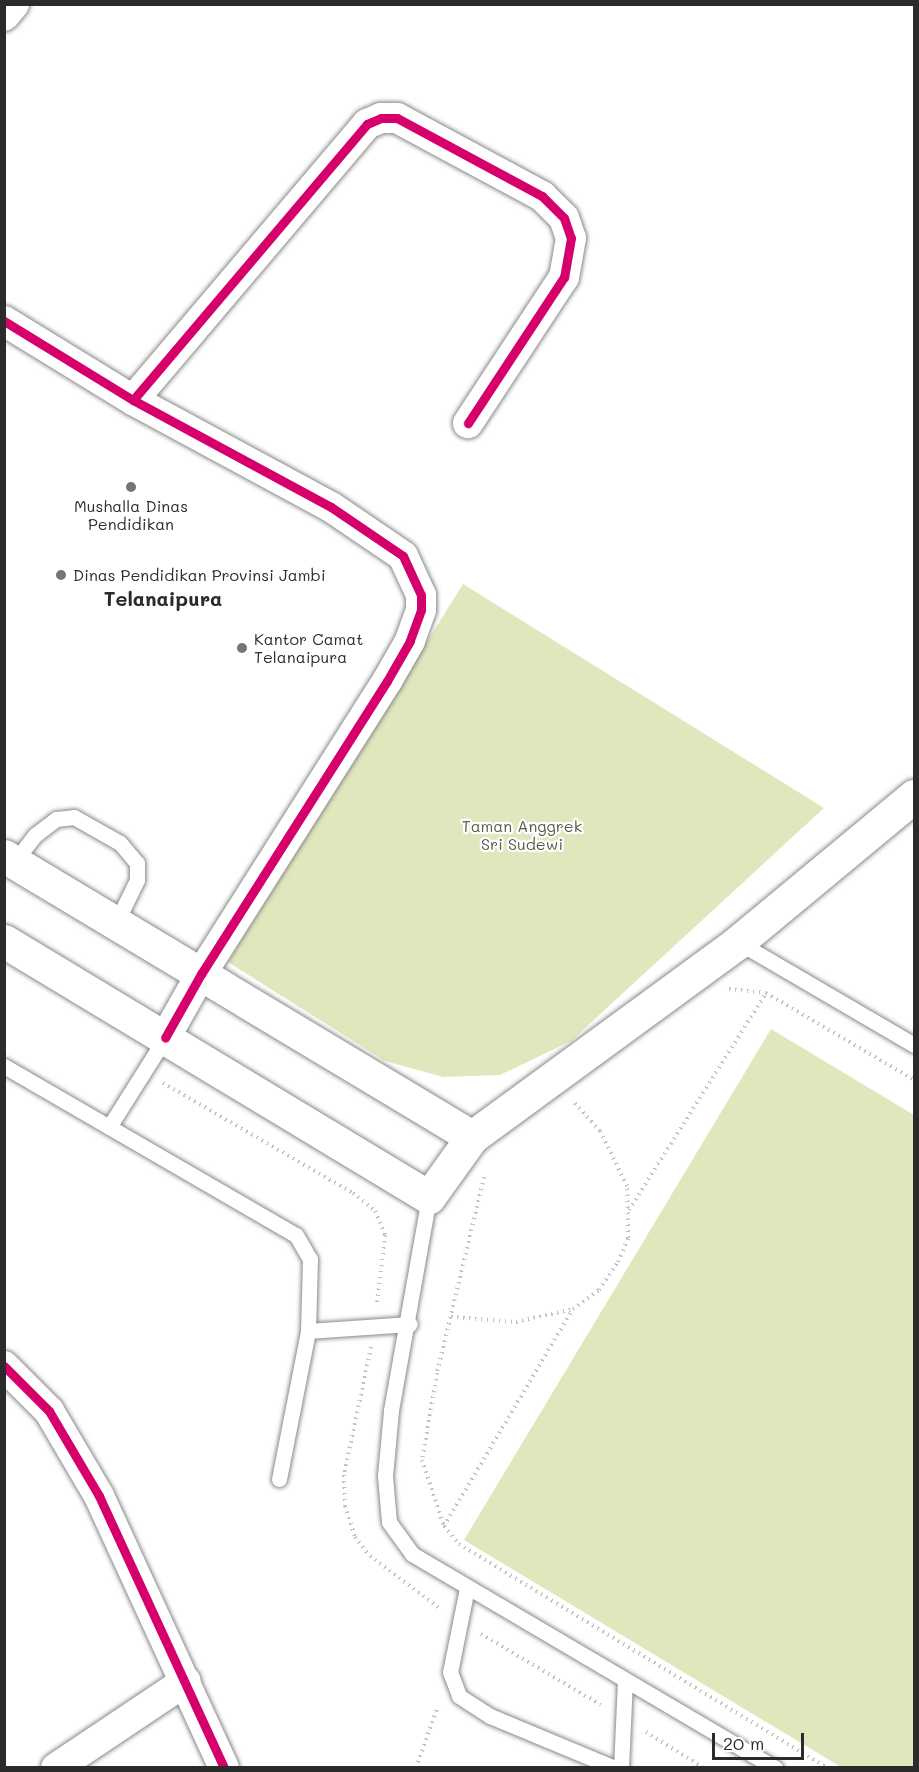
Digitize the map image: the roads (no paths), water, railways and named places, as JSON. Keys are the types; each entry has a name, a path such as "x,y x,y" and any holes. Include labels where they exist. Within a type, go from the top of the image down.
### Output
{"main road":[{"path":"4,941 429,1197 480,1151 915,796"},
{"path":"9,859 201,974 480,1151"}],"street":[{"path":"4,16 14,4"},
{"path":"133,399 367,124 381,118 397,118 542,196 564,218 571,238 564,277 468,423"},
{"path":"4,321 133,399 331,507 403,556 421,595 421,610 398,661 201,974 165,1038"},
{"path":"4,1366 49,1411 99,1496 224,1767"},
{"path":"56,1767 186,1681"}],"lane":[{"path":"9,859 34,835 56,819 74,817 120,843 137,863 137,880 116,923"},
{"path":"738,942 915,1045"},
{"path":"109,1127 165,1038"},
{"path":"4,1066 296,1235 310,1259 308,1331 279,1479"},
{"path":"429,1197 410,1323 389,1432 385,1476 389,1522 412,1554 625,1681 776,1767"},
{"path":"308,1331 410,1323"},
{"path":"467,1588 450,1672 459,1696 490,1716 615,1767"},
{"path":"621,1767 625,1681"}],"place":[{"name":"Mushalla Dinas Pendidikan","path":"131,487"},
{"name":"Dinas Pendidikan Provinsi Jambi","path":"61,575"},
{"name":"Kantor Camat Telanaipura","path":"242,648"}],"district":[{"name":"Telanaipura","path":"163,598"}],"park label":[{"name":"Taman Anggrek Sri Sudewi","path":"522,835"}]}
